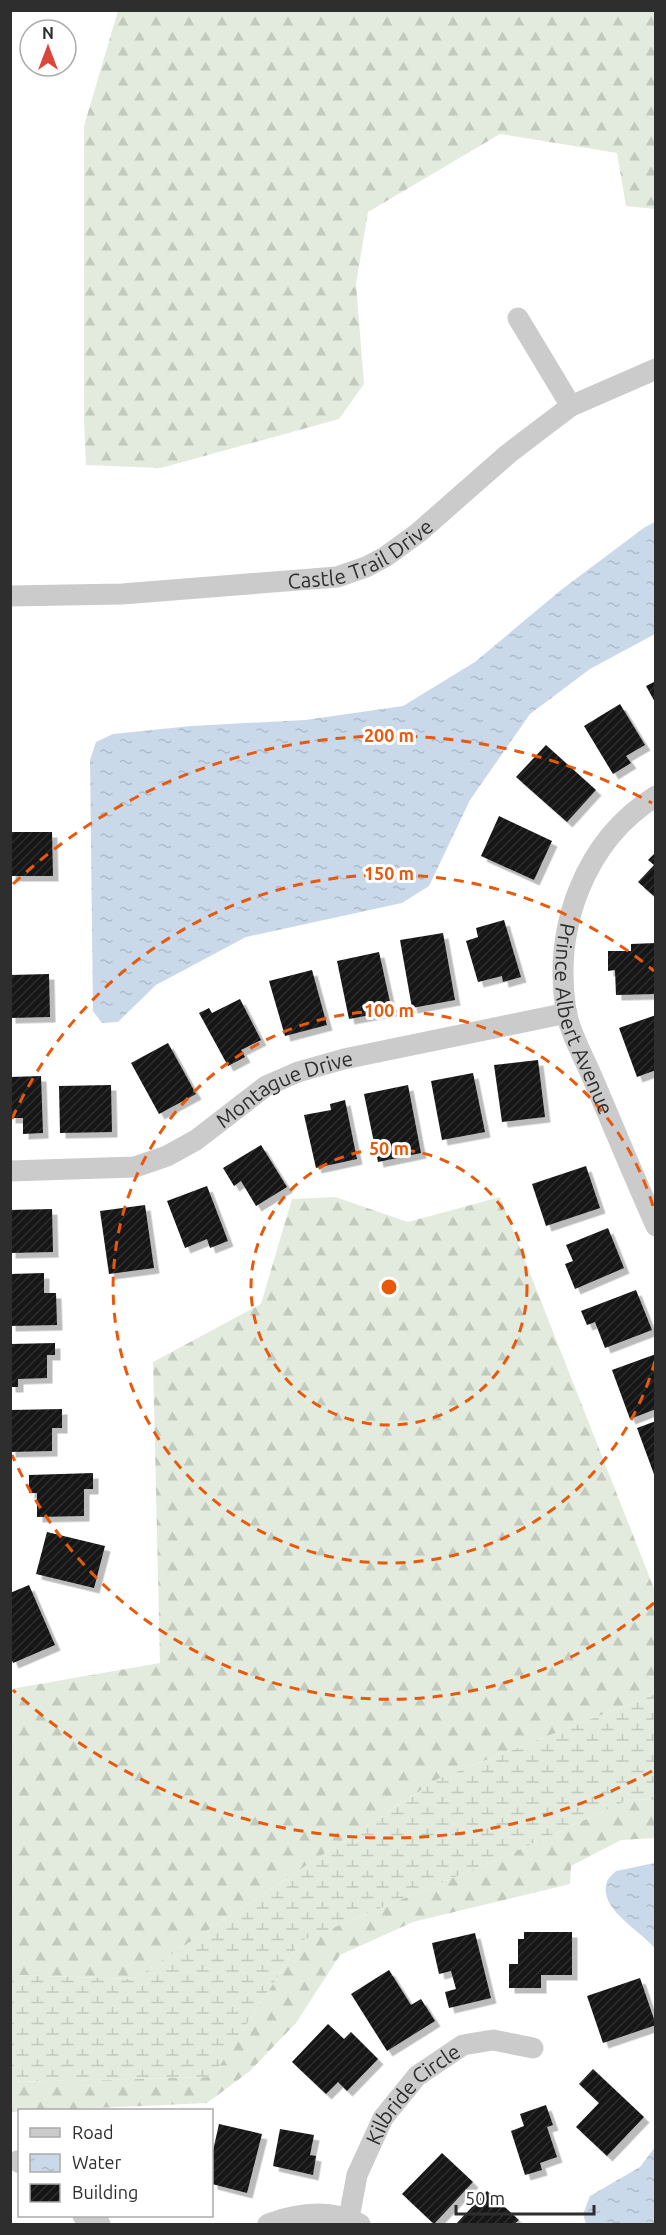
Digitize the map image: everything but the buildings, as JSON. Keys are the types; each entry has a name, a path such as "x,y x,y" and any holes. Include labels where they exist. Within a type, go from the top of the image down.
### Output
{"street":[{"path":"518,318 571,406"},
{"name":"Castle Trail Drive","path":"10,596 122,594 338,577 385,557 418,533 508,454 571,406 656,369"},
{"name":"Prince Albert Avenue","path":"656,795 609,835 586,873 569,914 564,954 567,1013 656,1226"},
{"name":"Montague Drive","path":"10,1171 135,1167 167,1156 196,1140 266,1086 298,1072 344,1059 567,1013"},
{"name":"Kilbride Circle","path":"355,2221 357,2175 383,2118 417,2076 463,2045 493,2040 533,2048"},
{"path":"268,2224 292,2216 319,2214 355,2221"},
{"path":"85,2217 100,2224"}],"green space":[{"path":"118,11 655,11 655,209 626,206 617,153 500,134 368,212 356,284 364,384 339,419 161,468 86,465 84,126"},
{"path":"335,1197 408,1222 500,1197 655,1591 655,1694 438,1779 134,1979 11,1975 11,1689 160,1663 153,1362 261,1304 292,1199"},
{"path":"655,1694 655,1800 630,1799 501,1858 301,1941 212,2077 11,2082 11,1975 134,1979 438,1779"},
{"path":"630,1799 655,1800 655,1838 621,1840 571,1866 570,1884 413,1922 340,1955 296,2023 250,2071 207,2103 76,2109 18,2109 18,2112 11,2112 10,2082 212,2077 301,1941 501,1858"}],"water":[{"path":"655,522 655,634 590,669 530,714 470,800 429,886 402,903 246,937 156,985 118,1022 102,1023 93,1011 90,760 96,742 113,734 191,726 305,720 403,706 475,662 561,590 645,527"},
{"path":"656,1863 655,1949 614,1910 608,1901 606,1892 608,1881 616,1871"},
{"path":"655,2147 655,2224 586,2224 583,2214 590,2196 640,2167"}]}
